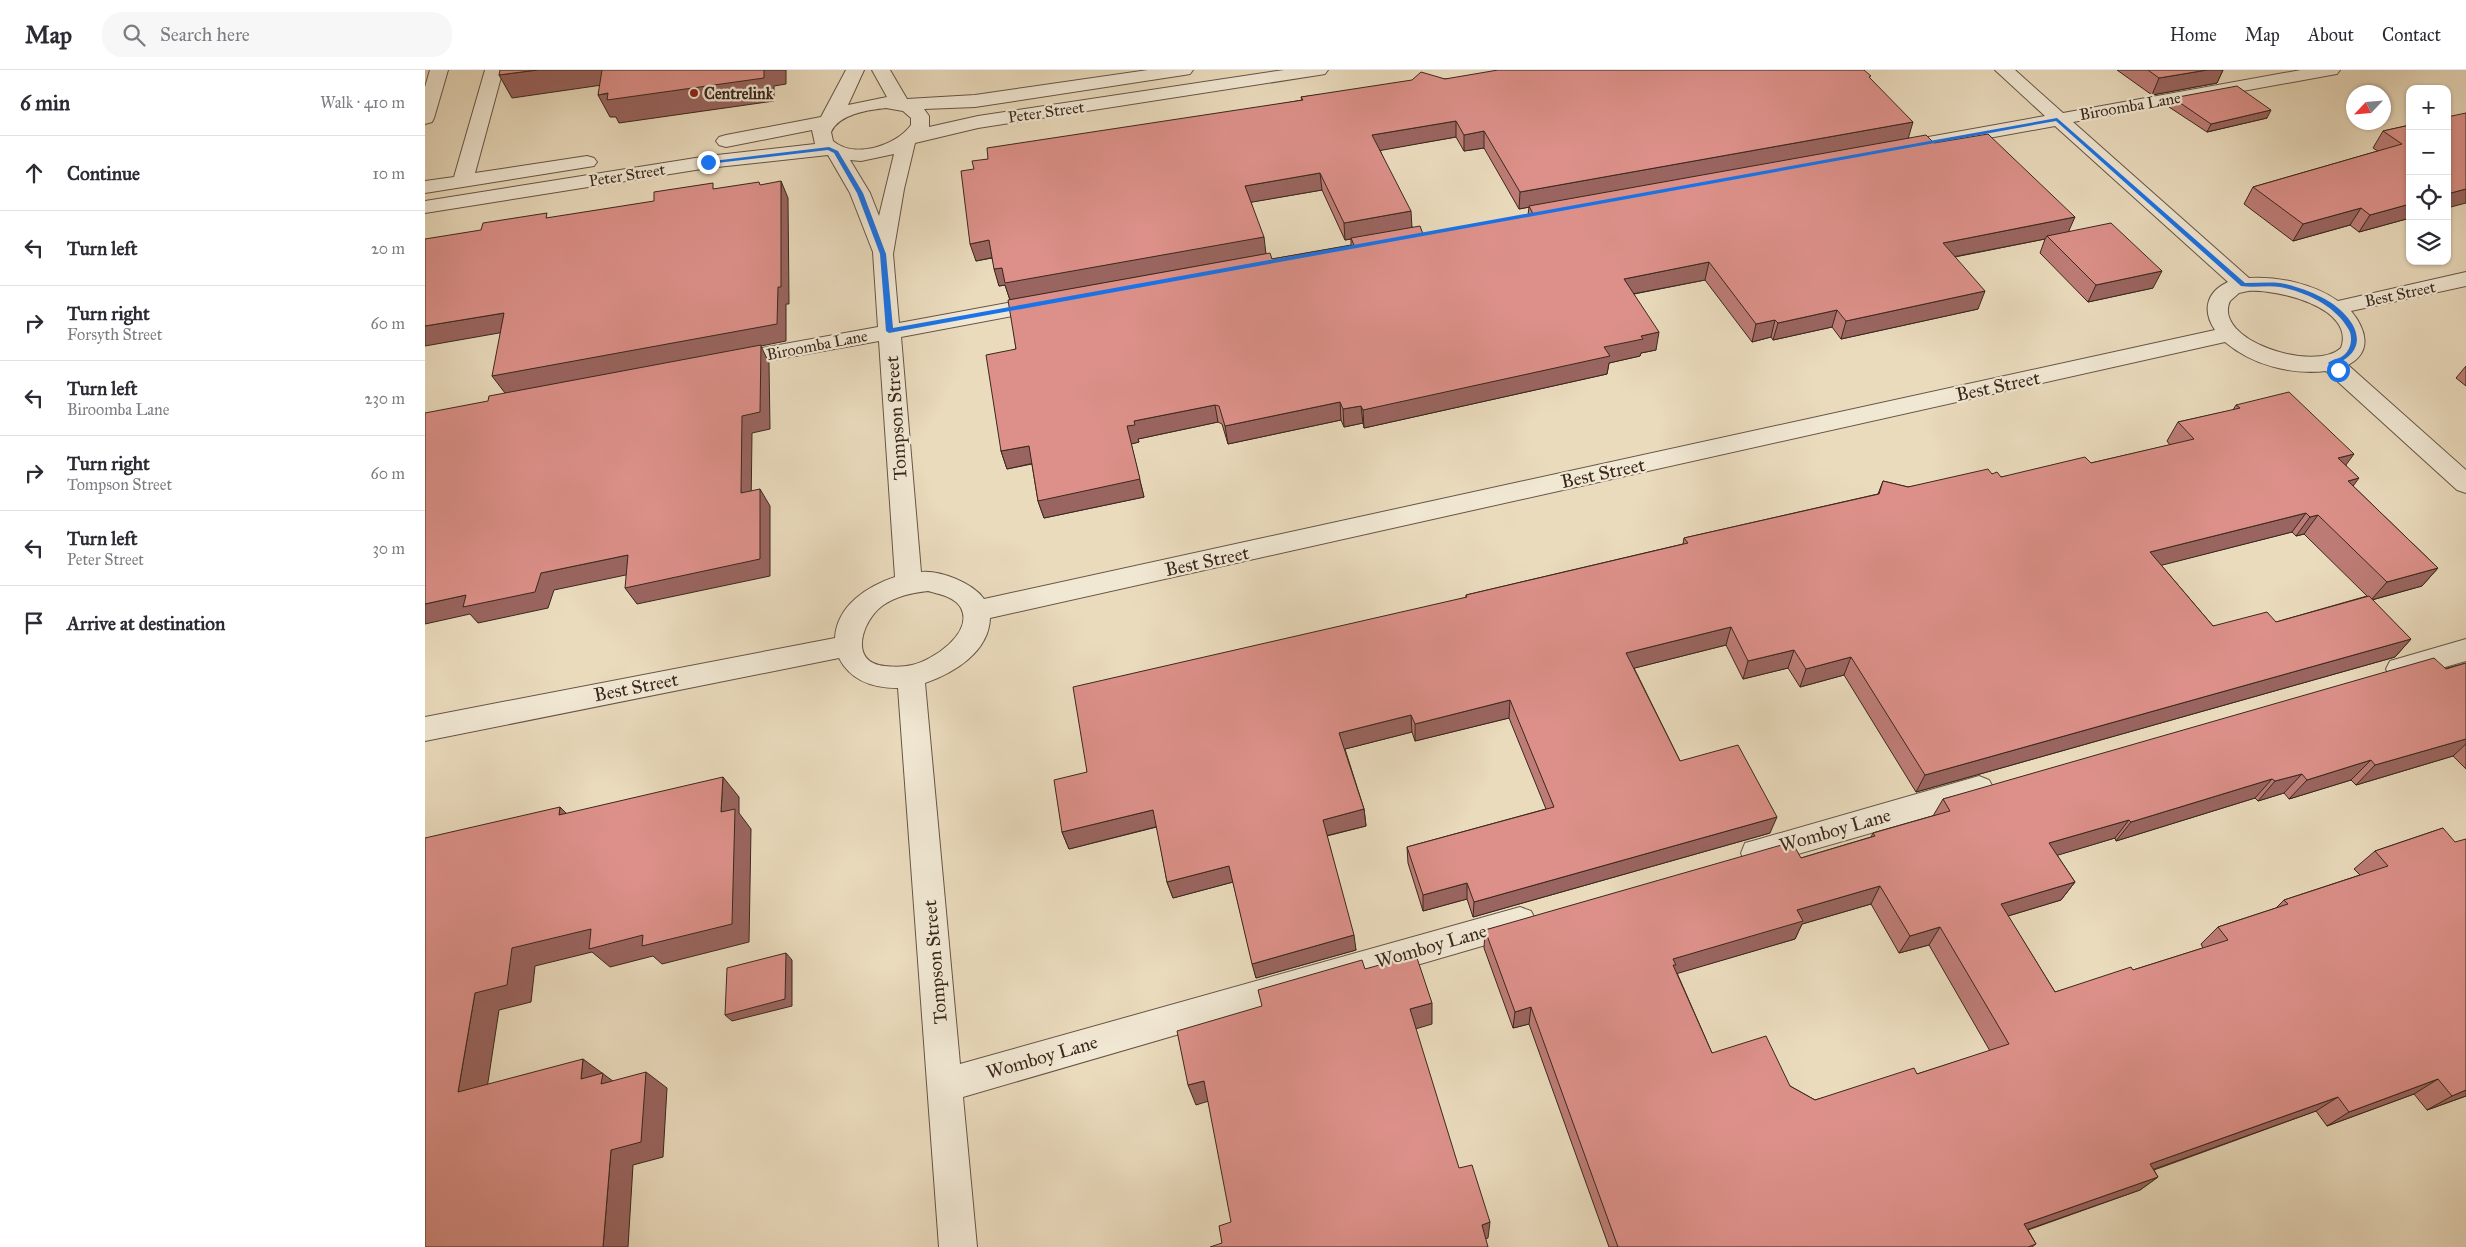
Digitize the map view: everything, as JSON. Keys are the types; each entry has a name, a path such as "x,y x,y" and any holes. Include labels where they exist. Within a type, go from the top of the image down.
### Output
{"street":[{"path":"425,118 439,70"},
{"path":"463,181 494,70"},
{"path":"829,121 855,70"},
{"path":"881,70 903,105"},
{"name":"Peter Street","path":"425,207 725,160 832,150 848,155 871,154 894,149 910,140 978,122 1319,70"},
{"path":"2003,70 2244,285"},
{"name":"Biroomba Lane","path":"1878,152 2331,70"},
{"name":"Peter Street","path":"425,187 759,136 829,121 841,112 871,104 903,105 975,101 1177,71 1179,92"},
{"name":"Tompson Street","path":"903,105 915,111 921,118 921,127 910,140 893,188 883,254 909,583"},
{"name":"Tompson Street","path":"829,121 822,130 821,136 860,193 883,254"},
{"path":"542,189 546,168"},
{"name":"Best Street","path":"2335,308 2466,279"},
{"path":"2244,285 2280,285 2319,298 2335,308 2347,321 2354,334 2354,346 2346,357 2331,363 2311,366 2288,363 2265,356 2244,346 2229,334 2219,321 2216,308 2219,298 2229,290 2244,285"},
{"name":"Biroomba Lane","path":"707,365 1062,300"},
{"name":"Best Street","path":"976,611 2229,334"},
{"path":"2331,363 2466,484"},
{"path":"928,581 945,583 960,589 971,599 976,611 976,627 968,644 954,659 934,671 911,678 893,679 875,676 861,669 851,658 847,646 849,630 857,614 871,600 888,590 909,583 928,581"},
{"name":"Best Street","path":"425,729 847,646"},
{"path":"2370,677 2466,650"},
{"name":"Tompson Street","path":"911,678 958,1247"},
{"name":"Womboy Lane","path":"1727,862 2005,782"},
{"name":"Womboy Lane","path":"945,1085 1545,914"}],"building":[{"path":"500,70 537,70 499,75"},
{"path":"602,70 764,70 764,78 607,100 608,93 598,95"},
{"path":"1498,70 1864,70 1913,122 1520,192 1484,131 1464,135 1456,121 1372,135 1411,211 1344,223 1320,173 1245,186 1264,237 1005,283 1002,268 994,269 989,240 970,244 961,171 974,169 972,161 988,159 987,148 1303,100 1301,97 1412,80 1421,72 1445,79"},
{"path":"2148,70 2207,70 2159,78"},
{"path":"2237,86 2271,110 2211,124 2173,98"},
{"path":"2466,113 2466,189 2451,193 2451,130 2451,116"},
{"path":"2406,126 2406,205 2370,215 2361,208 2303,224 2253,187 2402,144 2383,131"},
{"path":"1988,134 2075,217 1943,243 1985,291 1846,321 1837,310 1778,323 1775,320 1756,324 1709,262 1624,279 1659,332 1641,336 1643,339 1604,347 1610,356 1363,410 1361,406 1343,409 1340,402 1225,426 1219,406 1215,405 1134,421 1135,425 1127,426 1140,479 1038,501 1029,446 1001,451 986,355 1016,349 1008,300 1270,253 1272,259 1354,245 1351,238 1420,226 1423,234 1533,214 1529,206 1926,135 1934,143"},
{"path":"781,181 781,287 778,287 777,324 492,376 504,313 425,326 425,239 481,230 483,223 547,213 546,218 654,201 654,192 713,183 713,189 759,182 760,185"},
{"path":"2111,223 2162,271 2096,285 2047,236"},
{"path":"761,345 760,412 742,416 741,493 760,489 760,559 625,588 628,555 541,573 535,592 463,607 466,595 425,604 425,413 488,401 489,396"},
{"path":"2289,392 2354,454 2338,458 2359,478 2348,481 2438,568 2387,582 2318,515 2310,517 2306,513 2150,552 2213,626 2267,612 2276,622 2369,596 2411,639 1925,775 1851,657 1806,669 1794,650 1748,661 1731,627 1626,653 1680,761 1738,745 1777,817 1474,902 1467,883 1423,895 1407,847 1554,807 1510,700 1415,724 1411,715 1339,733 1364,809 1323,820 1354,935 1252,964 1229,866 1167,882 1153,810 1062,832 1054,780 1087,772 1073,687 1467,597 1466,595 1688,543 1684,538 1879,494 1883,481 1908,487 1988,469 1992,474 1997,472 2001,477 2085,457 2091,463 2194,439 2178,422 2240,408 2236,405"},
{"path":"2434,658 2446,669 2466,663 2466,739 2375,765 2371,760 2307,780 2302,774 2275,781 2272,779 2131,822 2129,820 2049,843 2075,882 2001,904 2055,992 2131,967 2133,970 2228,940 2218,927 2288,904 2284,900 2388,866 2375,851 2443,828 2455,842 2466,839 2466,1090 2452,1096 2438,1079 2349,1112 2338,1097 2150,1164 2158,1177 2024,1224 2036,1244 2028,1247 1618,1247 1531,1007 1515,1012 1485,930 1792,842 1801,858 1875,836 1873,833 1950,811 1943,799","holes":["1880,886 1910,936 1940,927 2009,1044 1917,1074 1914,1068 1815,1100 1790,1086 1766,1036 1712,1053 1673,965 1676,965 1673,959 1803,921 1797,910"]},
{"path":"723,777 721,812 735,809 732,924 642,946 643,935 589,949 591,929 512,948 507,985 475,993 458,1092 583,1059 581,1079 603,1073 601,1084 646,1072 641,1142 611,1150 603,1247 425,1247 425,838 560,807 559,815"},
{"path":"786,953 785,999 725,1015 727,968"},
{"path":"1416,955 1432,1003 1410,1009 1459,1168 1472,1165 1490,1222 1482,1225 1488,1247 1210,1247 1222,1243 1219,1226 1231,1222 1204,1081 1188,1085 1177,1031 1262,1006 1258,990 1362,960 1365,969"}],"place":[{"name":"Centrelink","path":"694,93"}],"route":[{"path":"708,162 829,148 836,152 860,193 883,254 889,331 2057,119 2244,285 2280,285 2300,290 2319,298 2335,308 2347,321 2354,334 2354,346 2346,357 2331,363 2338,370"}]}
